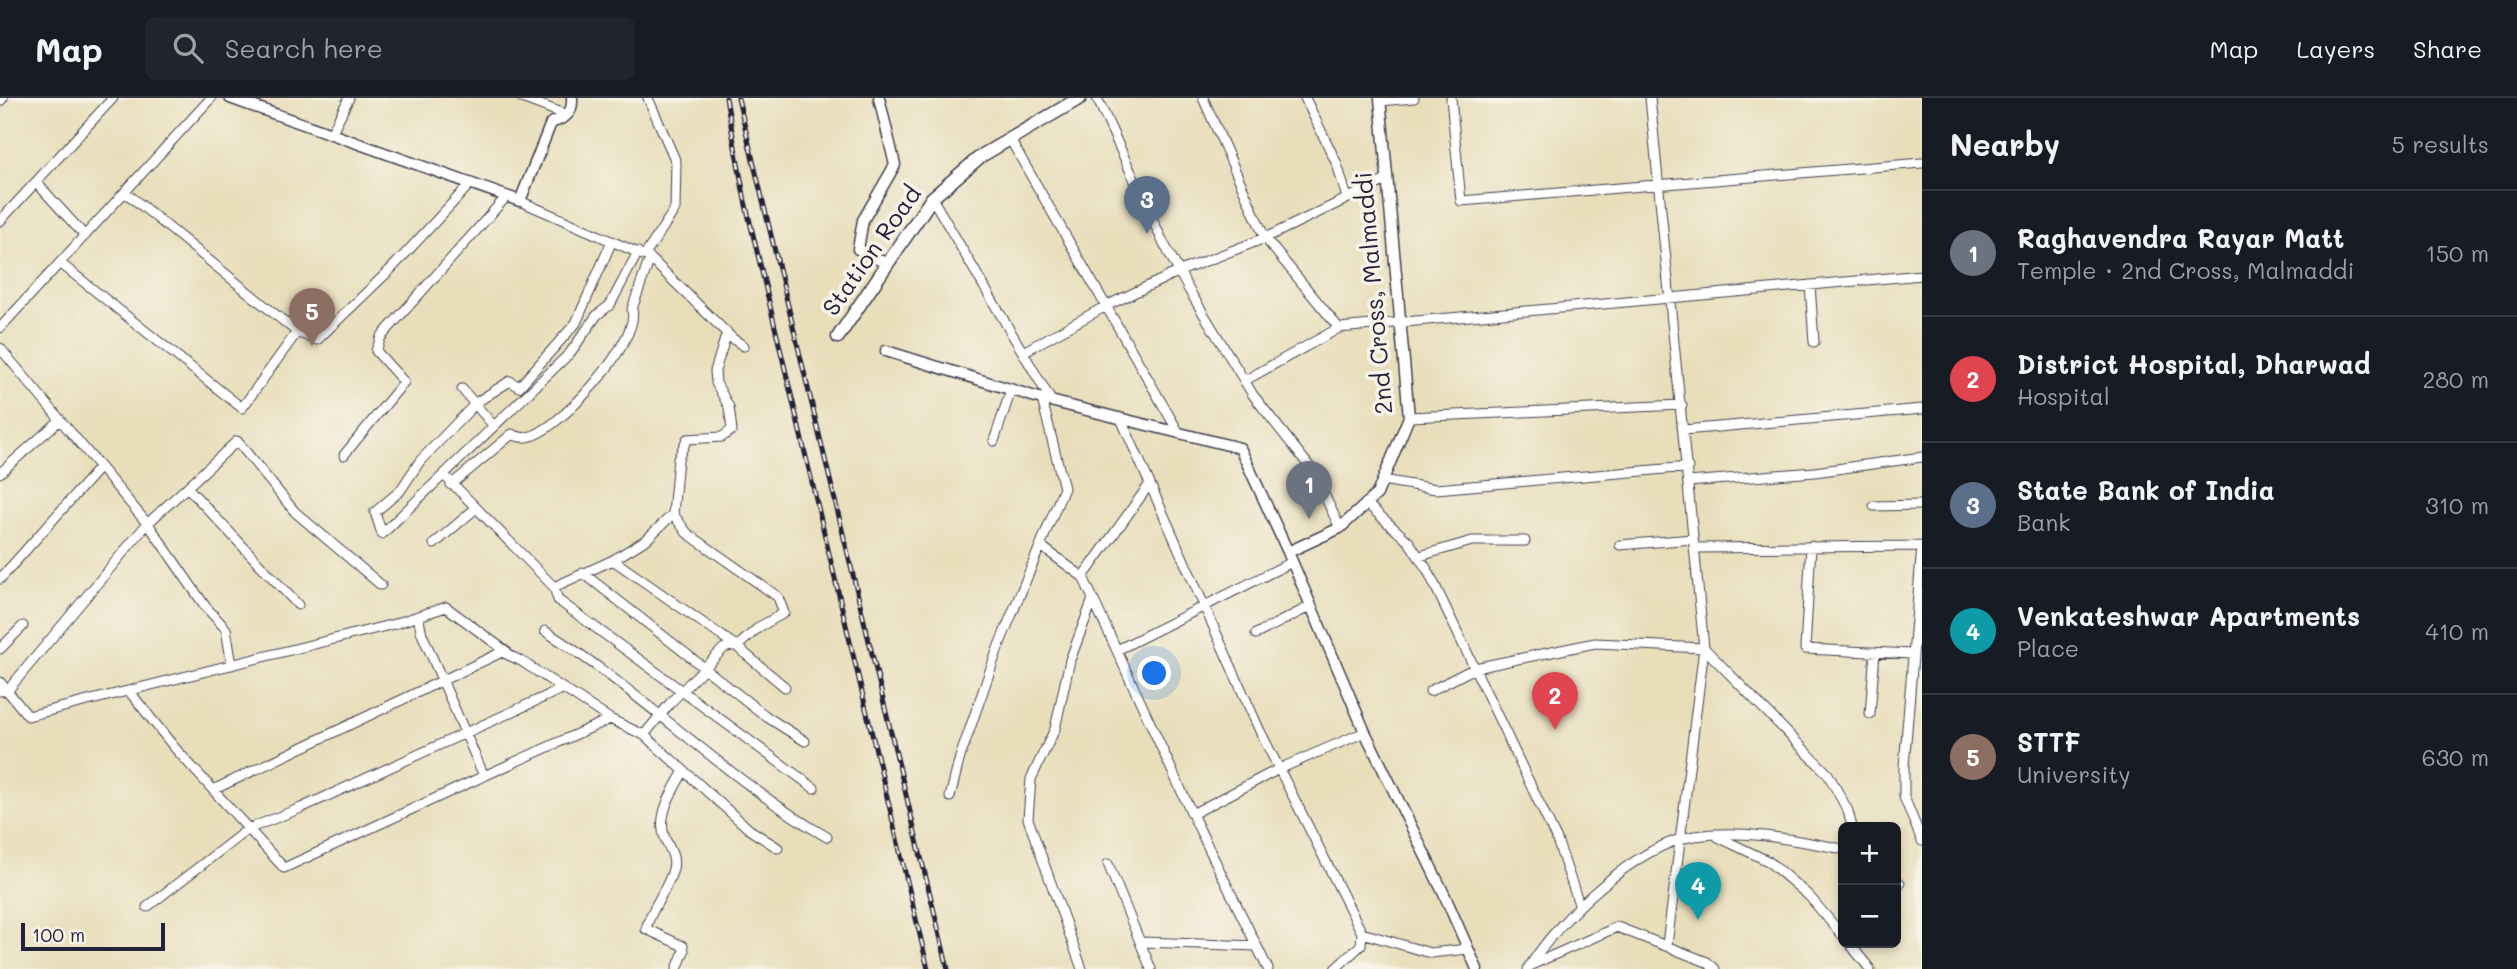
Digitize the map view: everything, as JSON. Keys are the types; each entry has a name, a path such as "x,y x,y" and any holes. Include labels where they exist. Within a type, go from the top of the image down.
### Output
{"main road":[{"name":"Station Road","path":"838,337 932,198 981,156 1080,98"}],"street":[{"path":"0,222 113,98"},
{"path":"0,328 211,98"},
{"path":"230,98 507,196 644,255 744,346"},
{"path":"331,134 349,98"},
{"path":"522,98 567,115"},
{"path":"520,201 551,122 571,111 572,98"},
{"path":"612,241 576,323 519,387 510,381 477,402 419,461 400,491 375,512 383,534 570,353 597,315 610,305 675,209 676,162 648,98"},
{"path":"879,98 895,166 863,220 858,249 886,263"},
{"path":"1097,98 1134,181 1180,271 1244,381 1313,471 1339,528"},
{"path":"1203,98 1265,238 1339,328"},
{"path":"1305,98 1337,164 1347,198"},
{"path":"1380,99 1414,98"},
{"path":"1451,98 1461,201 1922,163"},
{"path":"1650,98 1704,648 1667,945"},
{"name":"2nd Cross, Malmaddi","path":"1290,557 1339,528 1377,494 1409,417 1380,99"},
{"path":"1010,139 1179,433"},
{"path":"1023,352 1106,306 1180,271 1265,238 1386,180"},
{"path":"36,182 85,236"},
{"path":"125,192 297,332 317,340 392,268 471,183"},
{"path":"344,454 404,382 376,351 381,337 507,196"},
{"path":"932,198 1023,352 1047,400 1064,488 998,648 960,757 950,797"},
{"path":"451,485 512,434 526,438 539,433 597,382 627,339 634,316 632,309 644,255"},
{"path":"60,263 242,408 297,332"},
{"path":"1244,381 1339,328 1922,275"},
{"path":"1811,285 1814,342"},
{"path":"554,587 613,560 646,539 673,513 681,447 693,437 722,437 732,430 729,407 716,383 715,371 727,332"},
{"path":"0,348 147,524 205,606 226,629 232,665"},
{"path":"886,351 1047,400 1240,448 1365,732 1477,969"},
{"path":"462,389 477,402 493,425"},
{"path":"994,441 1011,390"},
{"path":"1409,417 1682,405"},
{"path":"1684,430 1922,409"},
{"path":"1121,419 1279,769 1362,933 1361,945 1335,969"},
{"path":"0,472 60,420"},
{"path":"4,690 147,524 237,441 295,512 381,585"},
{"path":"1688,482 1815,472 1922,457"},
{"path":"0,579 100,467"},
{"path":"1382,480 1436,489 1688,467"},
{"path":"444,475 554,587 558,600 814,788"},
{"path":"1083,577 1149,485"},
{"path":"187,487 298,605"},
{"path":"1366,502 1420,556 1557,839 1579,904"},
{"path":"1874,506 1922,505"},
{"path":"434,544 475,509"},
{"path":"644,735 681,691 724,648 736,646 759,627 784,613 778,597 687,534 673,513"},
{"path":"1420,556 1472,541 1525,541"},
{"path":"1619,545 1922,546 1919,608 1912,654 1903,766 1904,797 1918,819 1922,841"},
{"path":"1041,546 1083,577 1192,814 1268,969"},
{"path":"1811,546 1805,649 1912,654"},
{"path":"1116,650 1204,606 1290,557"},
{"path":"613,560 736,646 785,687"},
{"path":"583,573 767,718 805,741"},
{"path":"1082,969 1028,819 1027,797 1031,779 1055,729 1070,660 1093,599"},
{"path":"1256,634 1311,606"},
{"path":"0,682 28,716 232,665 446,607 507,652 323,735 215,789"},
{"path":"418,616 422,634 484,776"},
{"path":"0,649 23,626"},
{"path":"545,631 580,653 772,802 827,837"},
{"path":"1430,691 1475,668 1595,643 1704,648 1828,774 1848,811 1851,822"},
{"path":"502,652 522,661 610,719 644,735 750,830 778,848"},
{"path":"1870,714 1875,652"},
{"path":"146,907 248,829 562,689"},
{"path":"130,691 174,747 284,868 610,719"},
{"path":"1192,814 1279,769 1365,732"},
{"path":"677,969 684,951 683,946 646,929 649,915 673,868 673,852 664,837 662,821 684,771"},
{"path":"1528,968 1538,950 1579,904 1615,876 1678,841 1694,836 1764,835 1838,848"},
{"path":"1716,836 1768,861 1808,896 1838,930"},
{"path":"1108,864 1151,969"},
{"path":"1528,968 1617,928 1667,945 1707,962 1715,969"},
{"path":"1362,933 1430,953 1468,949"},
{"path":"1142,942 1257,946"},
{"path":"1853,948 1870,969"}],"railway":[{"path":"726,98 745,201 928,969"},
{"path":"738,98 948,969"}],"place":[{"name":"State Bank of India","path":"1147,234"},
{"name":"STTF","path":"312,346"},
{"name":"Raghavendra Rayar Matt","path":"1309,519"},
{"name":"District Hospital, Dharwad","path":"1555,730"},
{"name":"Venkateshwar Apartments","path":"1698,920"}]}
